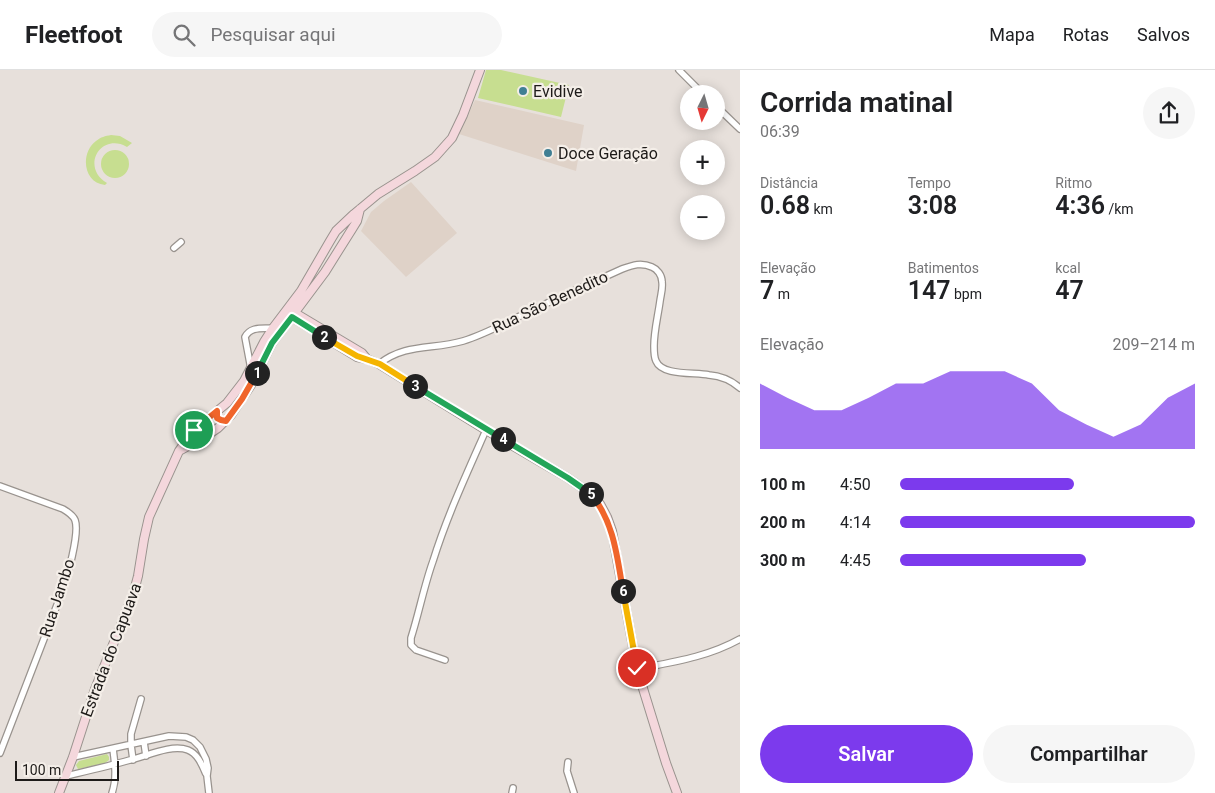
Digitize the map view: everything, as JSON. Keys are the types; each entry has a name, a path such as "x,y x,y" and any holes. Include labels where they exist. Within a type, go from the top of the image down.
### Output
{"main road":[{"name":"Estrada do Capuava","path":"59,793 95,689 133,595 149,518 179,451 194,430 236,392 273,328 301,292 332,237 347,220 378,194 435,157 452,138 480,70"},
{"name":"Estrada do Capuava","path":"179,451 206,436 226,421 242,399 272,343 325,272 343,244 360,209"},
{"path":"332,237 338,238 343,244"},
{"path":"294,315 362,359 380,364 568,478 591,494 600,504 612,531 637,668 666,763 678,793"},
{"path":"217,411 217,418 226,421"}],"street":[{"path":"679,70 695,85"},
{"path":"725,115 740,129"},
{"path":"174,248 181,242"},
{"name":"Rua São Benedito","path":"380,364 389,357 403,351 463,341 591,282 633,264 642,264 655,268 662,280 654,335 655,359 658,365 664,370 710,375 734,382 740,388"},
{"path":"251,369 246,334 252,329 273,328"},
{"path":"445,660 416,650 411,645 411,638 441,536 486,430"},
{"name":"Rua Jambo","path":"0,486 71,514 75,520 76,536 70,569 62,592 0,753"},
{"path":"637,668 704,655 740,639"},
{"path":"133,760 131,745 132,728 141,699"},
{"path":"73,757 169,736 186,737 193,740 204,752 208,768 209,793"},
{"path":"144,742 146,756"},
{"path":"112,793 115,784 114,749"},
{"path":"66,776 166,750 178,749 187,750 194,754 200,760 207,776"},
{"path":"568,762 567,770 574,793"}],"shaded area":[{"name":"Doce Geração","path":"475,100 584,125 576,171 459,134"},
{"path":"411,182 457,233 406,277 361,231 371,212"}],"green space":[{"name":"Evidive","path":"486,70 501,70 569,85 561,117 478,98"},
{"path":"111,135 120,136 132,143 127,147 109,144 97,153 95,169 99,176 107,183 105,185 92,179 86,167 86,160 91,146 96,141"},
{"path":"115,150 125,154 129,164 125,174 115,178 105,174 101,164 105,154"},
{"path":"107,754 109,760 105,763 78,769 76,765 79,761"}],"place":[{"name":"Evidive","path":"523,91"},
{"name":"Doce Geração","path":"548,153"}],"route":[{"path":"194,430 217,411 217,418 226,421 251,385 272,343 292,317 362,359 380,364 568,478 591,494 600,504 612,531 637,668"}]}
